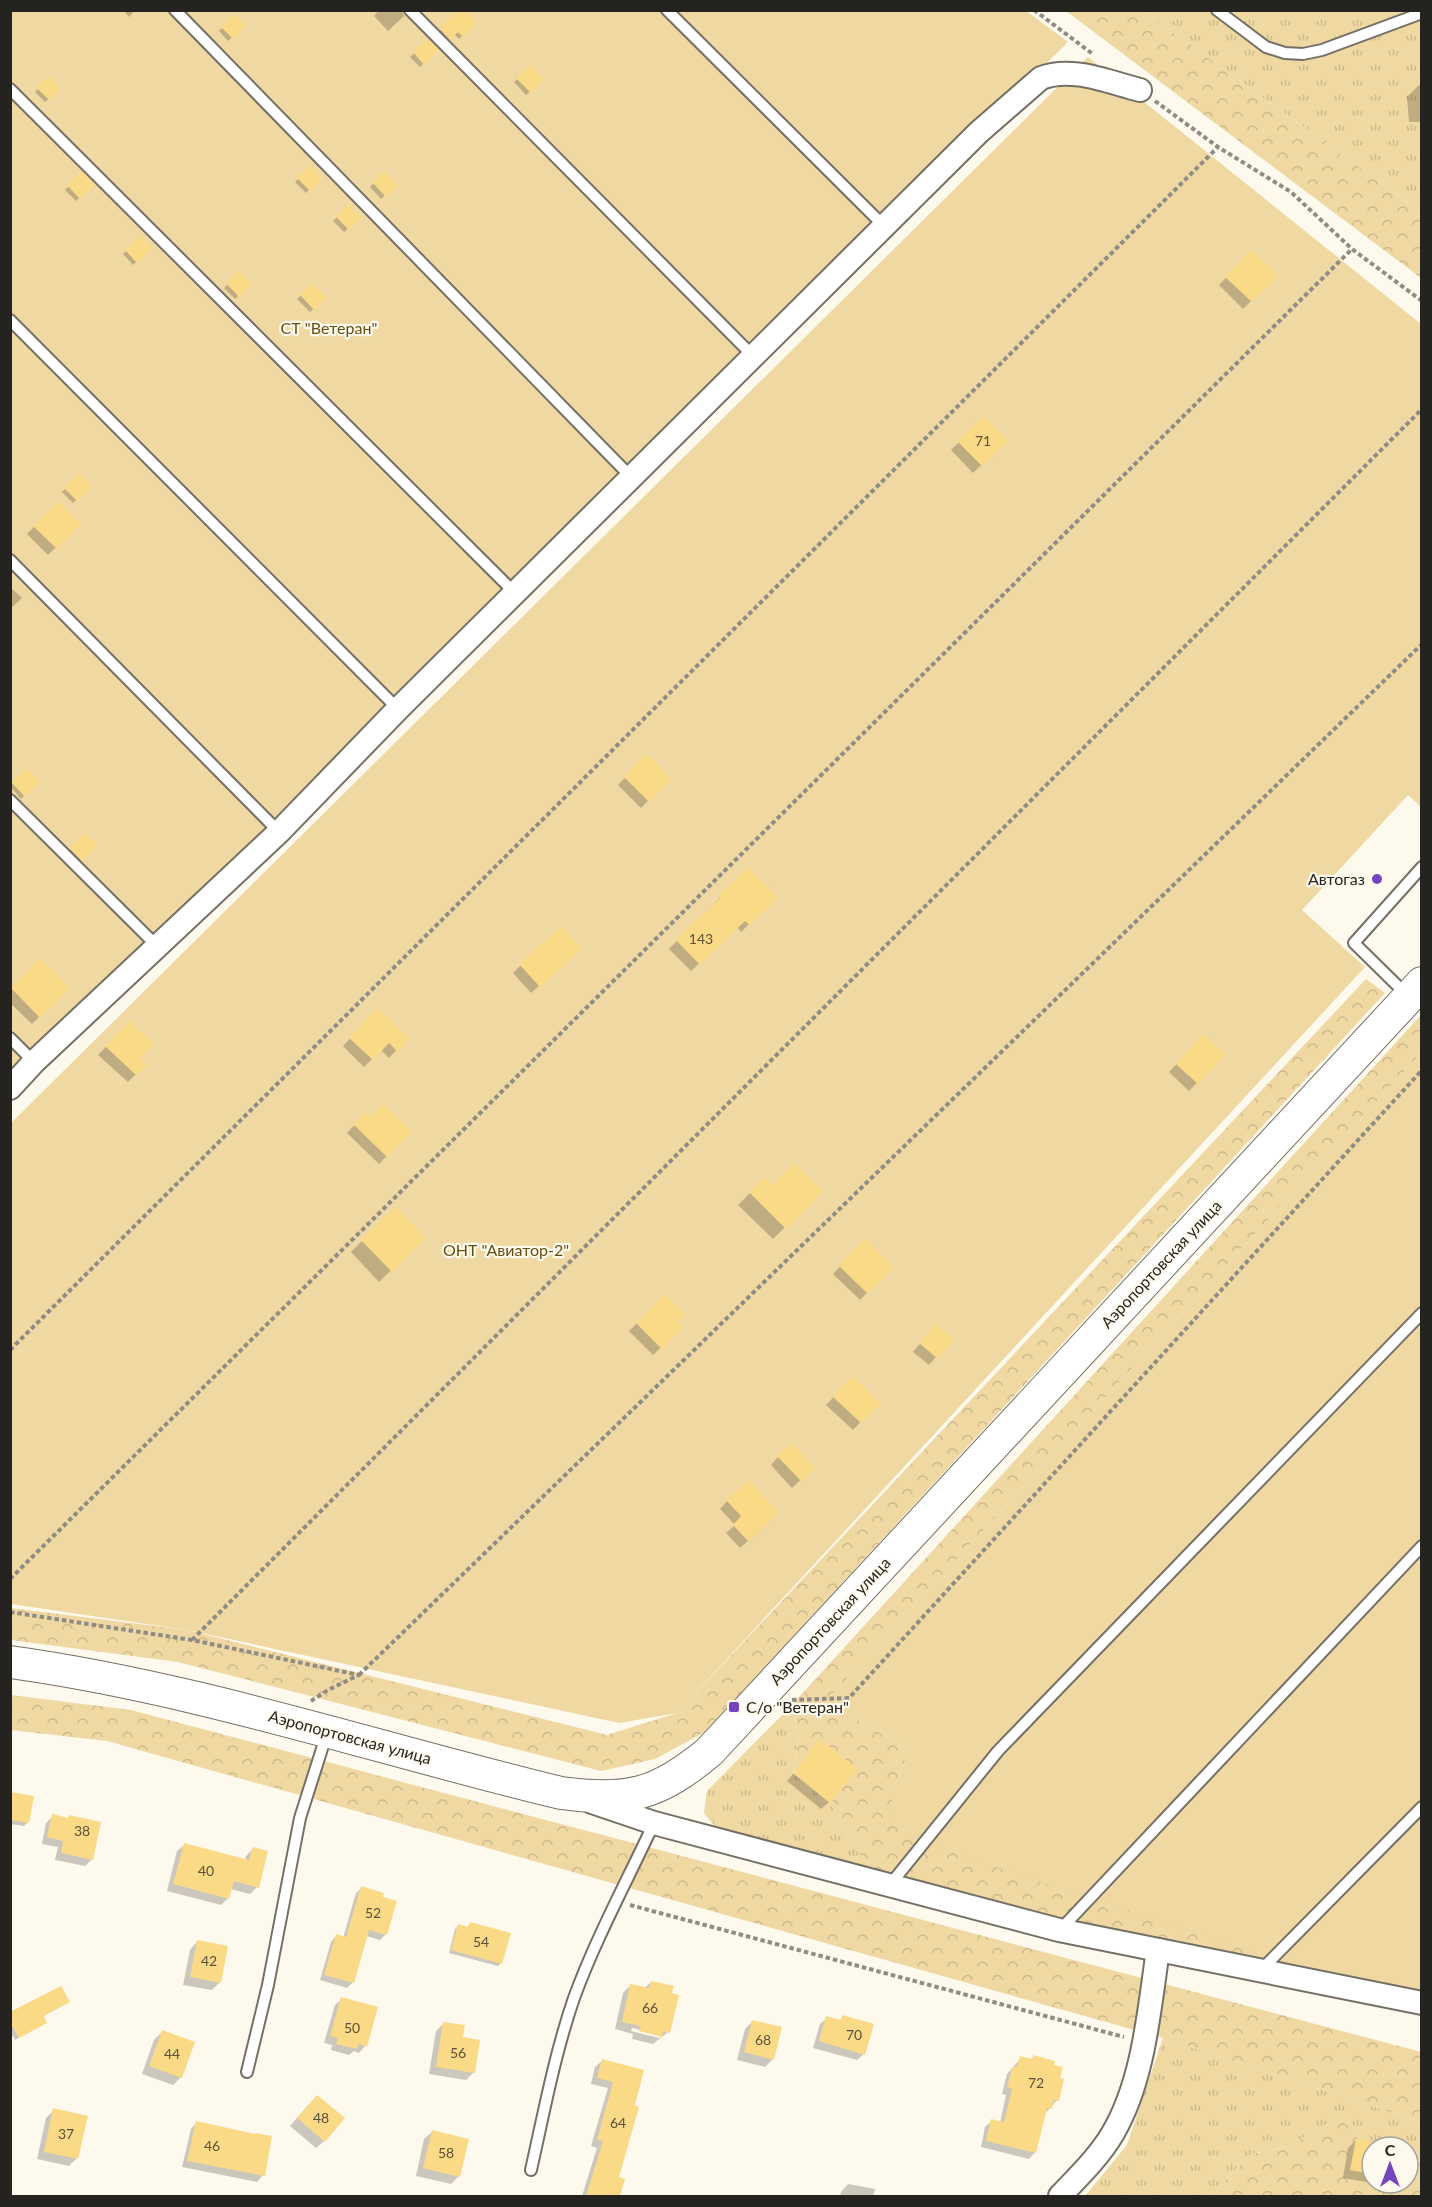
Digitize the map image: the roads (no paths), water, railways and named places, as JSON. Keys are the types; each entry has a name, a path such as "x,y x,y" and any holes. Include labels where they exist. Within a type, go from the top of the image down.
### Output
{"street":[{"path":"10,1088 34,1062 279,832 398,709 979,132 1041,78 1053,74 1069,73 1140,90"},
{"name":"Аэропортовская улица","path":"10,1662 122,1680 328,1730 561,1793 593,1797 618,1796 658,1787 686,1771 709,1752 1415,990"},
{"path":"561,1793 654,1823 1059,1930 1422,2002"},
{"path":"1060,2196 1089,2165 1113,2133 1129,2097 1145,2042 1158,1950"}],"lane":[{"path":"175,10 633,478"},
{"path":"410,10 754,357"},
{"path":"667,10 884,226"},
{"path":"1217,10 1266,47 1285,53 1303,54 1322,50 1422,13"},
{"path":"10,90 515,593"},
{"path":"10,320 398,709"},
{"path":"10,560 279,832"},
{"path":"10,800 157,946"},
{"path":"1415,990 1354,943 1422,867"},
{"path":"10,1038 34,1062"},
{"path":"888,1886 998,1751 1422,1313"},
{"path":"1059,1930 1422,1546"},
{"path":"247,2072 267,1985 300,1818 328,1730"},
{"path":"1261,1970 1422,1807"},
{"path":"531,2170 558,2050 574,1997 654,1823"}],"place":[{"name":"Автогаз","path":"1377,879"},
{"name":"С/о \"Ветеран\"","path":"734,1707"}],"park label":[{"name":"СТ \"Ветеран\"","path":"329,328"},
{"name":"ОНТ \"Авиатор-2\"","path":"506,1250"}]}
